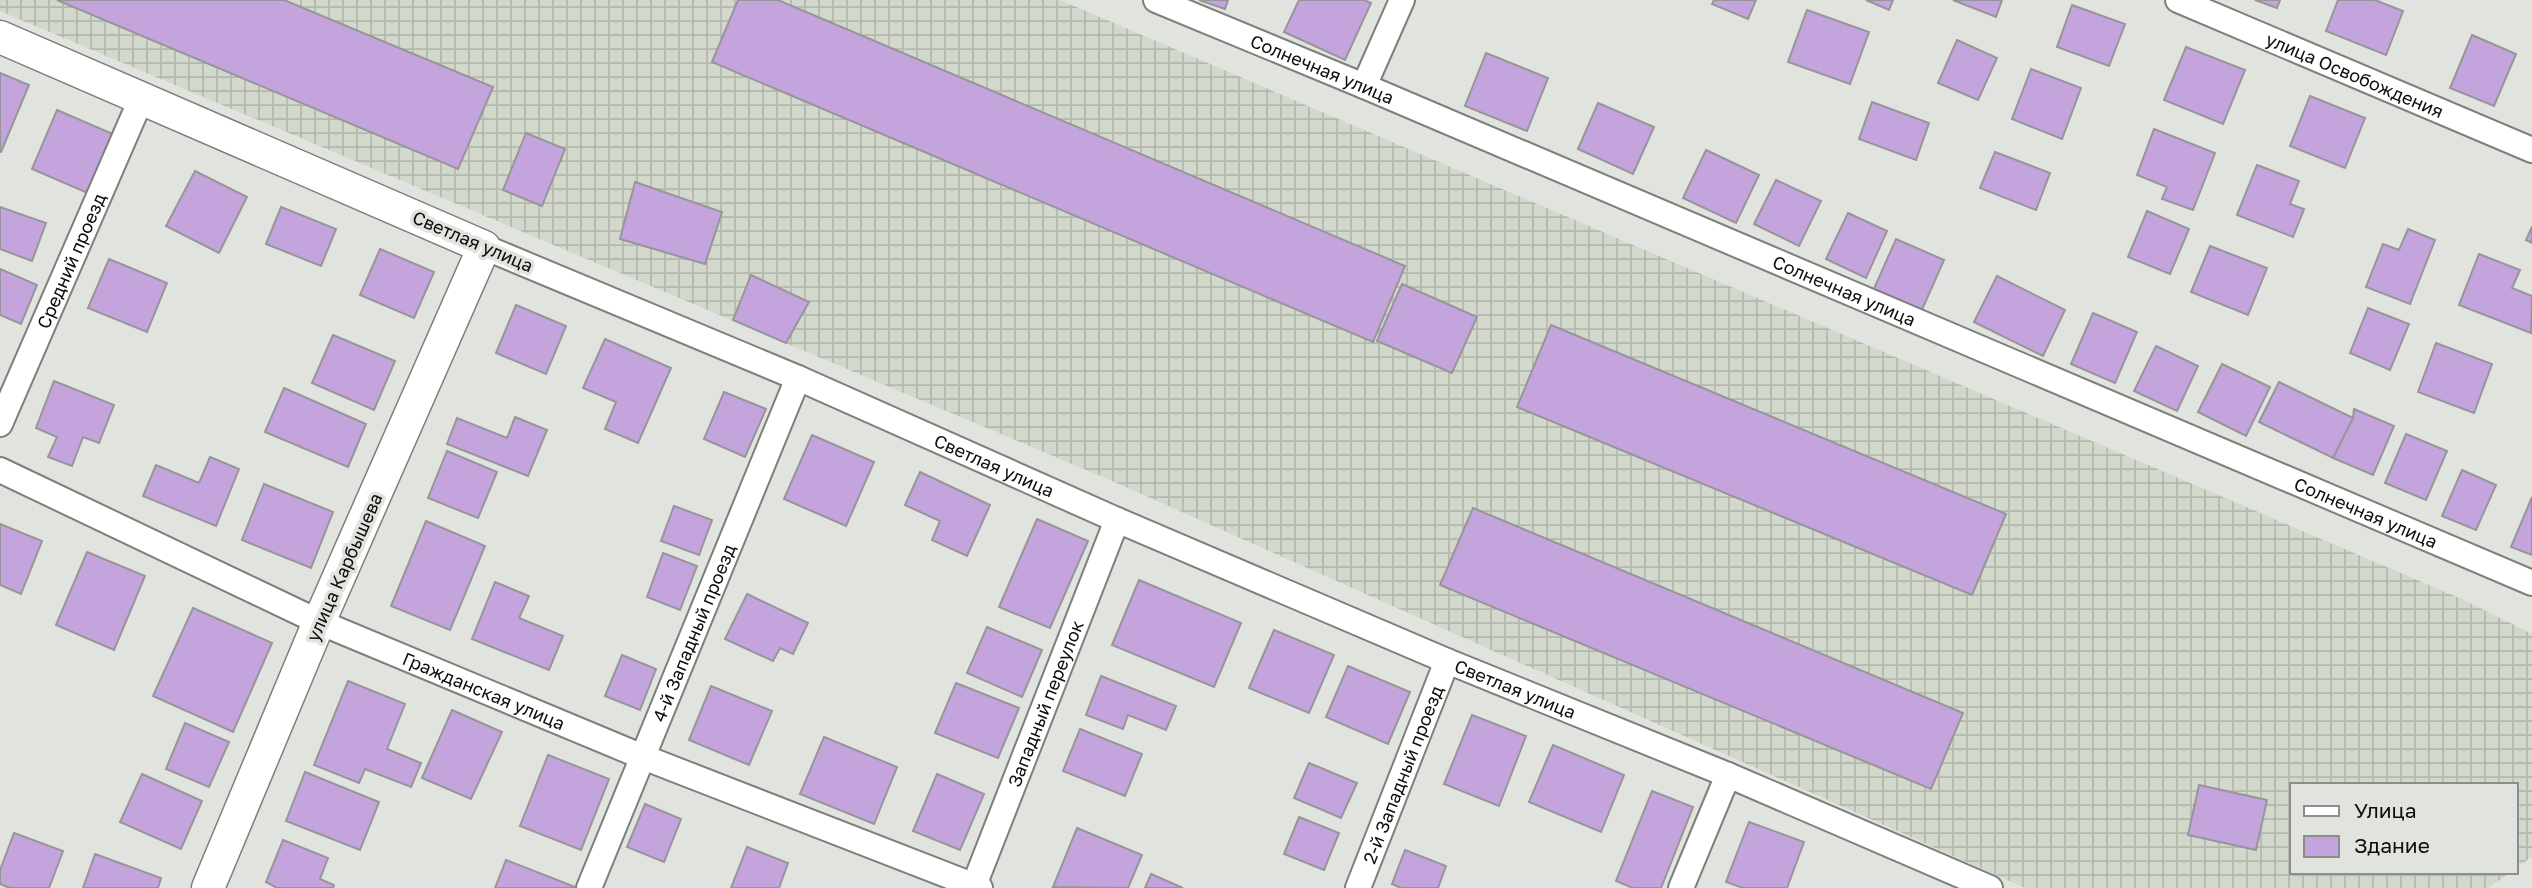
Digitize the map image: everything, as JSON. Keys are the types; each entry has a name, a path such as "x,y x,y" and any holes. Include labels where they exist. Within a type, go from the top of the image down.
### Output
{"street":[{"name":"Солнечная улица","path":"1156,0 2532,583"},
{"path":"1364,86 1402,0"},
{"name":"улица Освобождения","path":"2178,0 2532,150"},
{"name":"Светлая улица","path":"0,37 484,247 797,378 1117,520 1447,661 1728,775 1990,888"},
{"name":"Средний проезд","path":"0,424 142,97"},
{"name":"улица Карбышева","path":"208,888 319,622 484,247"},
{"name":"4-й Западный проезд","path":"589,888 797,378"},
{"name":"Гражданская улица","path":"0,470 319,622 643,757 976,887"},
{"name":"Западный переулок","path":"976,887 1117,520"},
{"name":"2-й Западный проезд","path":"1358,888 1447,661"},
{"path":"1681,888 1728,775"}],"shaded area":[{"path":"0,0 1060,0 2464,600 2532,634 2532,857 2518,867 2518,783 2290,783 2290,874 2508,874 2488,888 2025,888 1117,483 0,11"}],"building":[{"path":"57,0 284,0 493,87 458,169"},
{"path":"738,0 778,0 1405,266 1373,342 712,62"},
{"path":"1199,0 1228,0 1225,9"},
{"path":"1299,0 1364,0 1371,3 1345,60 1284,32"},
{"path":"1714,0 1756,0 1748,19 1712,4"},
{"path":"1866,0 1893,0 1889,10"},
{"path":"1953,0 2002,0 1996,17"},
{"path":"2255,0 2280,0 2277,8"},
{"path":"2338,0 2375,0 2403,11 2386,55 2326,31"},
{"path":"2072,5 2125,24 2109,66 2057,47"},
{"path":"1807,10 1869,32 1850,84 1788,62"},
{"path":"2472,35 2516,54 2494,106 2450,88"},
{"path":"1957,40 1997,58 1978,100 1938,83"},
{"path":"2186,47 2245,70 2223,124 2164,100"},
{"path":"1486,53 1548,78 1527,131 1465,106"},
{"path":"2031,69 2081,88 2062,139 2012,119"},
{"path":"0,73 29,85 1,152 0,152"},
{"path":"2310,96 2365,118 2345,168 2290,146"},
{"path":"1872,102 1929,123 1916,160 1859,139"},
{"path":"1598,103 1654,127 1633,174 1578,149"},
{"path":"57,110 115,135 90,194 32,169"},
{"path":"2154,129 2215,153 2193,210 2162,199 2167,187 2137,175"},
{"path":"526,133 565,149 542,206 503,190"},
{"path":"1706,150 1759,175 1736,223 1683,198"},
{"path":"1995,152 2050,173 2036,210 1980,188"},
{"path":"2257,165 2299,181 2290,204 2304,209 2293,237 2237,215"},
{"path":"195,171 247,197 219,253 166,226"},
{"path":"1776,180 1821,201 1799,246 1754,224"},
{"path":"635,182 722,212 705,264 620,239"},
{"path":"0,207 46,223 32,261 0,249"},
{"path":"281,207 336,229 321,266 266,244"},
{"path":"2147,211 2189,229 2170,274 2128,257"},
{"path":"1848,213 1887,231 1866,278 1826,259"},
{"path":"2532,227 2532,243 2526,240"},
{"path":"2408,229 2435,240 2410,304 2366,287 2383,244 2399,250"},
{"path":"1896,239 1944,260 1921,312 1873,291"},
{"path":"2210,246 2267,268 2248,315 2191,292"},
{"path":"380,249 434,272 414,318 360,295"},
{"path":"2479,254 2520,270 2512,288 2532,296 2531,333 2459,305"},
{"path":"109,259 167,283 147,332 88,308"},
{"path":"0,269 37,285 21,324 0,315"},
{"path":"751,275 809,302 786,343 733,320"},
{"path":"1997,276 2065,310 2043,356 1974,322"},
{"path":"1402,284 1477,317 1452,373 1377,341"},
{"path":"516,305 566,326 546,374 496,353"},
{"path":"2368,308 2409,324 2390,370 2350,353"},
{"path":"2093,313 2137,332 2115,383 2071,364"},
{"path":"1551,325 2006,514 1972,595 1517,407"},
{"path":"333,335 395,361 374,410 312,383"},
{"path":"605,339 671,368 638,443 605,429 616,402 583,388"},
{"path":"2436,343 2492,364 2474,413 2418,392"},
{"path":"2156,346 2198,366 2177,411 2134,391"},
{"path":"2222,364 2270,387 2246,436 2198,412"},
{"path":"54,381 114,405 99,443 83,437 72,466 48,457 57,437 36,428"},
{"path":"2279,382 2353,418 2333,458 2259,422"},
{"path":"284,388 366,424 348,467 265,432"},
{"path":"724,392 766,409 745,457 704,439"},
{"path":"2354,409 2394,426 2373,475 2333,458 2353,418"},
{"path":"515,417 547,430 528,476 447,444 457,418 507,438"},
{"path":"2406,434 2447,451 2426,500 2385,483"},
{"path":"812,435 874,462 846,526 784,499"},
{"path":"447,451 497,472 478,518 428,498"},
{"path":"210,457 239,469 216,526 143,496 156,465 199,483"},
{"path":"2462,470 2496,485 2476,530 2442,516"},
{"path":"920,472 990,505 967,556 932,540 940,521 905,505"},
{"path":"264,484 333,512 311,568 242,540"},
{"path":"2532,497 2532,555 2511,547"},
{"path":"674,506 712,520 699,555 661,541"},
{"path":"1473,508 1963,713 1931,789 1440,585"},
{"path":"1037,519 1088,541 1050,628 999,607"},
{"path":"426,521 485,546 450,630 391,606"},
{"path":"0,524 42,541 21,594 0,585"},
{"path":"87,552 145,576 114,650 56,625"},
{"path":"663,553 697,566 680,610 647,597"},
{"path":"1139,580 1241,623 1214,687 1112,645"},
{"path":"495,582 529,596 519,618 563,636 549,670 472,639"},
{"path":"747,594 808,623 793,654 780,648 773,661 725,639"},
{"path":"193,608 272,643 233,732 153,696"},
{"path":"987,627 1042,650 1022,697 967,673"},
{"path":"1274,630 1334,655 1309,713 1249,688"},
{"path":"622,655 656,669 640,710 605,696"},
{"path":"1348,666 1410,692 1388,744 1326,717"},
{"path":"1101,676 1176,706 1166,730 1128,715 1123,729 1086,715"},
{"path":"348,681 405,704 387,749 421,763 411,787 365,769 359,783 314,765"},
{"path":"956,683 1019,708 998,758 935,733"},
{"path":"711,686 772,711 749,765 689,740"},
{"path":"452,710 502,732 471,799 422,778"},
{"path":"1472,715 1526,736 1499,806 1444,784"},
{"path":"185,723 229,742 209,787 166,769"},
{"path":"1080,729 1142,754 1125,796 1063,771"},
{"path":"824,737 897,767 874,824 800,794"},
{"path":"1553,745 1624,775 1601,832 1529,802"},
{"path":"548,755 609,779 581,850 520,826"},
{"path":"1309,763 1357,783 1341,818 1294,798"},
{"path":"305,772 379,802 360,850 286,821"},
{"path":"142,774 202,801 181,849 120,822"},
{"path":"937,774 984,794 960,850 913,831"},
{"path":"2199,785 2267,800 2256,850 2188,835"},
{"path":"1652,791 1693,807 1661,888 1633,888 1616,881"},
{"path":"645,804 681,819 664,862 627,847"},
{"path":"1299,817 1339,833 1324,870 1284,854"},
{"path":"1749,822 1804,842 1787,888 1743,888 1726,882"},
{"path":"1077,828 1142,855 1128,888 1053,887"},
{"path":"14,833 63,851 49,888 10,888 0,884 0,870"},
{"path":"283,840 328,858 320,879 334,885 333,888 277,888 266,882"},
{"path":"747,847 788,863 779,888 731,888"},
{"path":"1405,850 1446,866 1438,888 1401,888 1392,884"},
{"path":"95,854 161,878 158,888 83,888"},
{"path":"506,860 575,887 575,888 495,888"},
{"path":"1151,874 1183,888 1145,888"}]}
